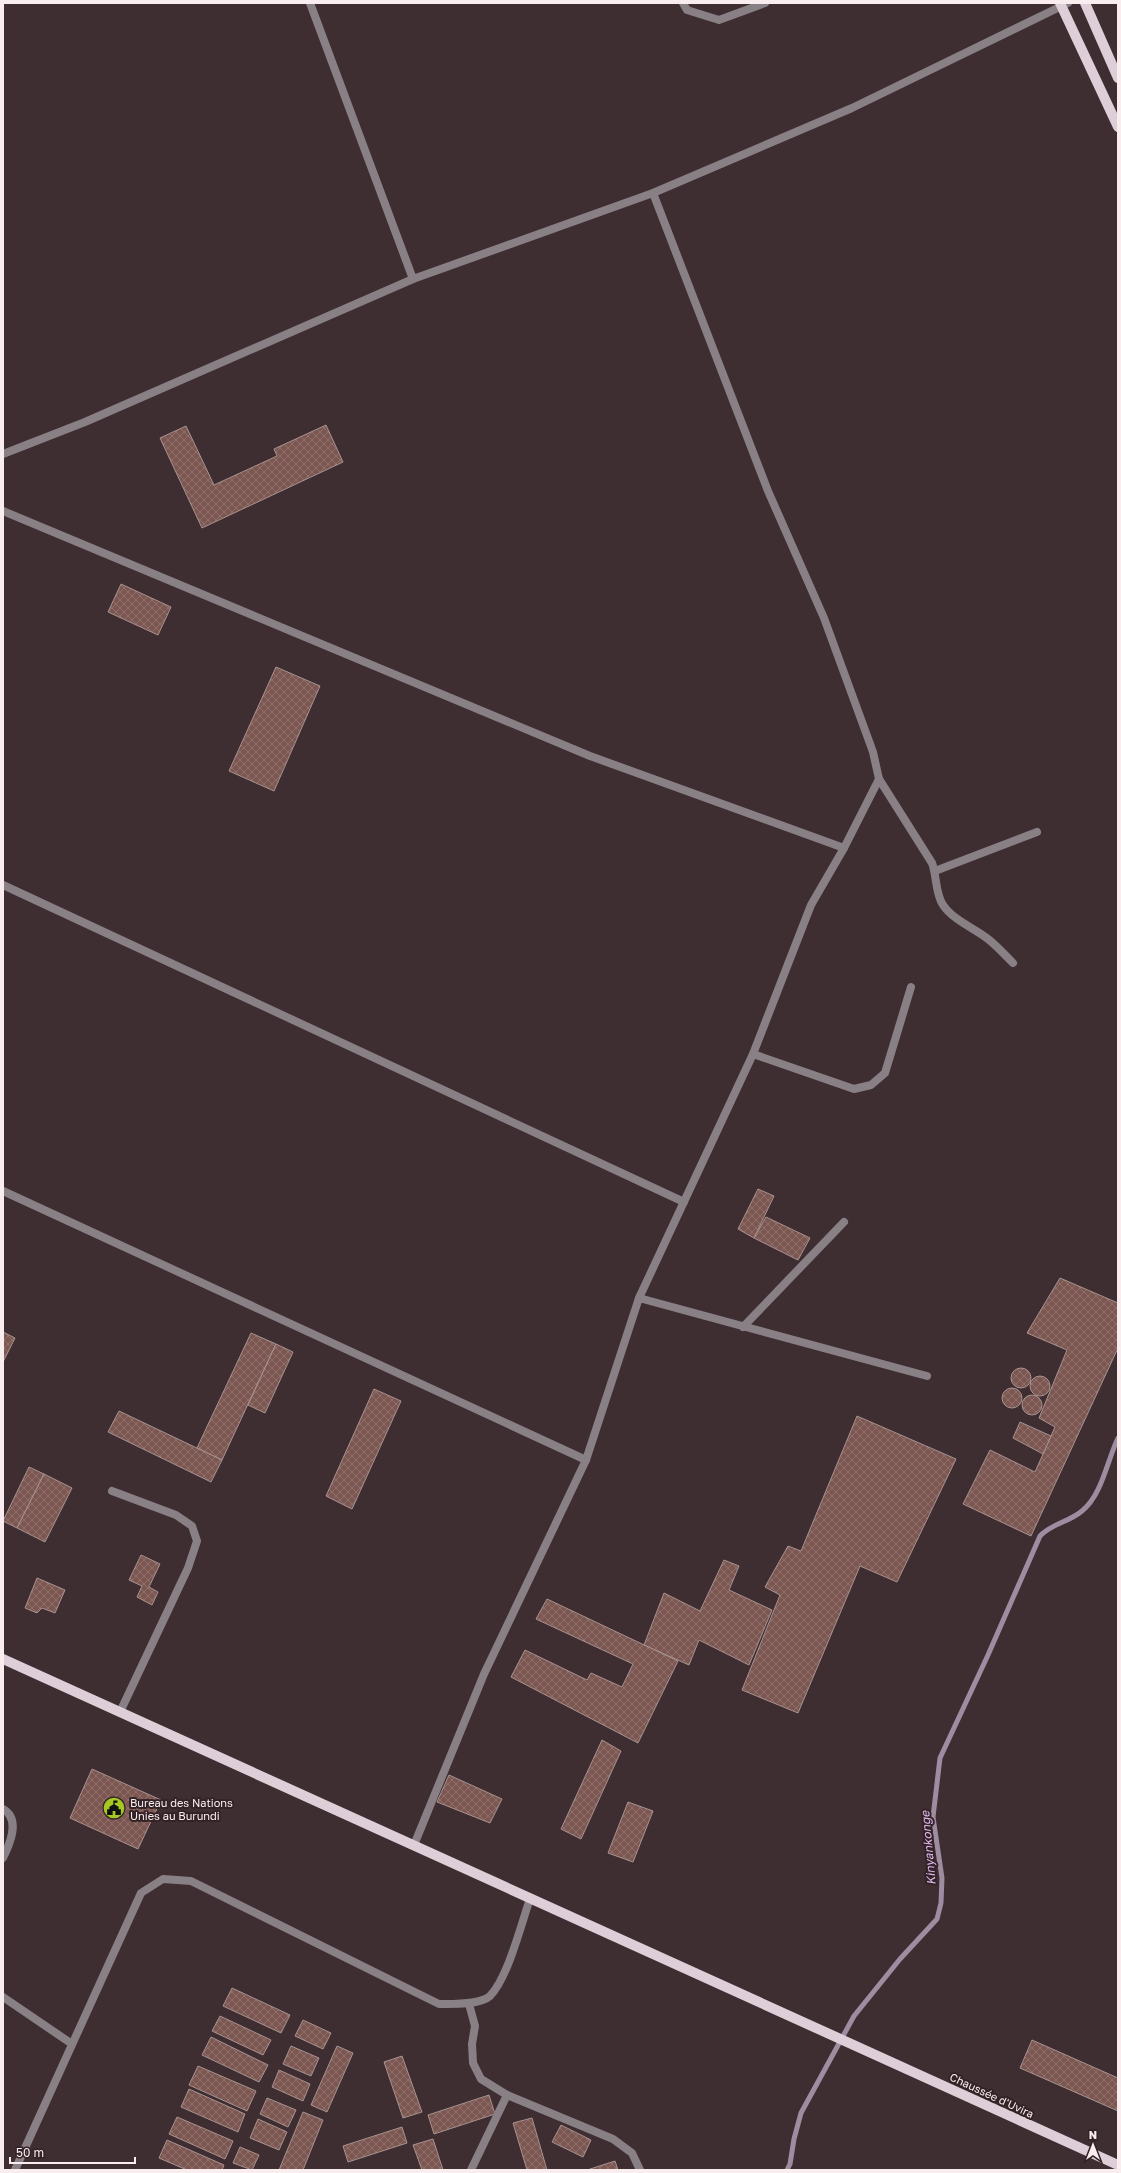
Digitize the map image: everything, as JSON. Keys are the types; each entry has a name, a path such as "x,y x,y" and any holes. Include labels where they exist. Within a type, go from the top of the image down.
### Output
{"main road":[{"path":"1085,3 1118,78"},
{"path":"1063,4 1118,126"},
{"name":"Chaussée d'Uvira","path":"3,1659 414,1845 530,1900 1118,2165"}],"lane":[{"path":"310,3 413,279"},
{"path":"683,3 687,10 719,20 765,3"},
{"path":"3,454 85,422 413,279 653,193 852,108 1063,4"},
{"path":"653,193 768,490 824,618 871,745 878,769 879,779 916,837 935,871 935,881 943,905 957,918 989,940 1013,963"},
{"path":"3,511 590,756 844,848"},
{"path":"414,1845 484,1674 586,1460 639,1298 753,1054 811,905 844,848 879,779"},
{"path":"935,871 1037,832"},
{"path":"3,885 684,1202"},
{"path":"753,1054 854,1090 871,1085 885,1073 911,987"},
{"path":"3,1191 586,1460"},
{"path":"743,1327 844,1222"},
{"path":"639,1298 927,1376"},
{"path":"112,1491 176,1515 192,1526 197,1541 188,1568 120,1712"},
{"path":"3,1809 7,1812 13,1824 11,1842 3,1858"},
{"path":"15,2170 142,1893 163,1879 191,1881 439,2004 469,2004 489,1997 504,1973 530,1900"},
{"path":"3,1997 72,2044"},
{"path":"469,2004 475,2026 472,2044 473,2063 481,2079 507,2094 613,2139 632,2153 640,2170"},
{"path":"471,2170 507,2094"}],"building":[{"path":"326,425 343,462 202,528 160,438 186,426 214,485 277,456 274,449"},
{"path":"121,584 171,607 158,635 108,612"},
{"path":"276,667 320,686 274,791 229,771"},
{"path":"758,1189 774,1196 754,1238 738,1229"},
{"path":"766,1217 810,1238 798,1260 754,1238"},
{"path":"1060,1278 1118,1303 1118,1348 1031,1536 963,1504 990,1450 1035,1472 1055,1427 1039,1418 1067,1350 1027,1333"},
{"path":"3,1332 15,1338 3,1362"},
{"path":"251,1333 276,1344 222,1460 197,1448"},
{"path":"276,1344 293,1352 265,1413 248,1405"},
{"path":"1021,1368 1028,1371 1031,1378 1028,1385 1021,1388 1014,1385 1011,1378 1014,1371"},
{"path":"1040,1376 1047,1379 1050,1386 1047,1393 1040,1396 1033,1393 1030,1386 1033,1379"},
{"path":"1012,1388 1019,1391 1022,1398 1019,1405 1012,1408 1005,1405 1002,1398 1005,1391"},
{"path":"374,1389 401,1401 352,1509 326,1496"},
{"path":"1032,1395 1039,1398 1042,1405 1039,1412 1032,1415 1025,1412 1022,1405 1025,1398"},
{"path":"119,1411 222,1460 211,1482 108,1432"},
{"path":"857,1416 956,1459 897,1582 860,1566 798,1713 742,1690 780,1595 765,1587 788,1546 801,1551"},
{"path":"1020,1422 1051,1436 1043,1454 1013,1438"},
{"path":"29,1467 44,1474 17,1528 3,1521"},
{"path":"44,1474 72,1488 45,1542 17,1528"},
{"path":"141,1555 160,1564 149,1587 158,1592 152,1605 137,1597 142,1586 129,1580"},
{"path":"724,1560 739,1566 729,1590 772,1610 749,1665 699,1640 689,1665 644,1645 664,1593 700,1611"},
{"path":"37,1578 65,1590 55,1613 42,1608 37,1613 25,1608"},
{"path":"547,1599 678,1661 638,1743 511,1677 525,1650 587,1680 591,1673 622,1687 633,1664 536,1619"},
{"path":"602,1740 621,1751 581,1839 561,1829"},
{"path":"92,1769 161,1800 138,1849 70,1818"},
{"path":"449,1775 502,1799 490,1823 437,1802"},
{"path":"628,1802 653,1811 633,1862 608,1853"},
{"path":"232,1988 290,2015 281,2033 223,2006"},
{"path":"220,2016 271,2040 263,2055 212,2031"},
{"path":"303,2020 331,2033 323,2049 295,2036"},
{"path":"211,2037 268,2065 259,2082 202,2055"},
{"path":"1032,2040 1118,2078 1118,2111 1020,2068"},
{"path":"291,2046 319,2058 311,2076 283,2064"},
{"path":"337,2046 353,2053 327,2112 311,2105"},
{"path":"402,2056 422,2112 403,2118 384,2062"},
{"path":"198,2066 256,2091 247,2111 189,2085"},
{"path":"279,2070 310,2084 303,2101 272,2087"},
{"path":"189,2089 245,2114 238,2132 181,2107"},
{"path":"489,2095 495,2114 434,2134 428,2115"},
{"path":"267,2098 296,2110 288,2127 260,2114"},
{"path":"303,2112 323,2120 303,2170 279,2170"},
{"path":"177,2117 233,2141 225,2159 169,2134"},
{"path":"532,2118 547,2170 527,2170 513,2123"},
{"path":"258,2119 287,2132 279,2150 250,2138"},
{"path":"561,2125 591,2140 583,2157 552,2142"},
{"path":"402,2127 407,2143 348,2162 343,2146"},
{"path":"433,2139 443,2170 422,2170 413,2145"},
{"path":"167,2140 224,2165 222,2170 187,2170 159,2158"},
{"path":"240,2147 259,2155 252,2170 233,2163"},
{"path":"615,2161 618,2170 587,2170"}],"waterway":[{"name":"Kinyankonge","path":"787,2170 790,2164 794,2139 801,2113 854,2016 900,1959 937,1919 941,1903 942,1878 933,1817 940,1758 988,1655 1040,1536 1049,1529 1077,1515 1089,1504 1099,1487 1118,1438"}],"place":[{"name":"Bureau des Nations Unies au Burundi","path":"114,1808"}]}
